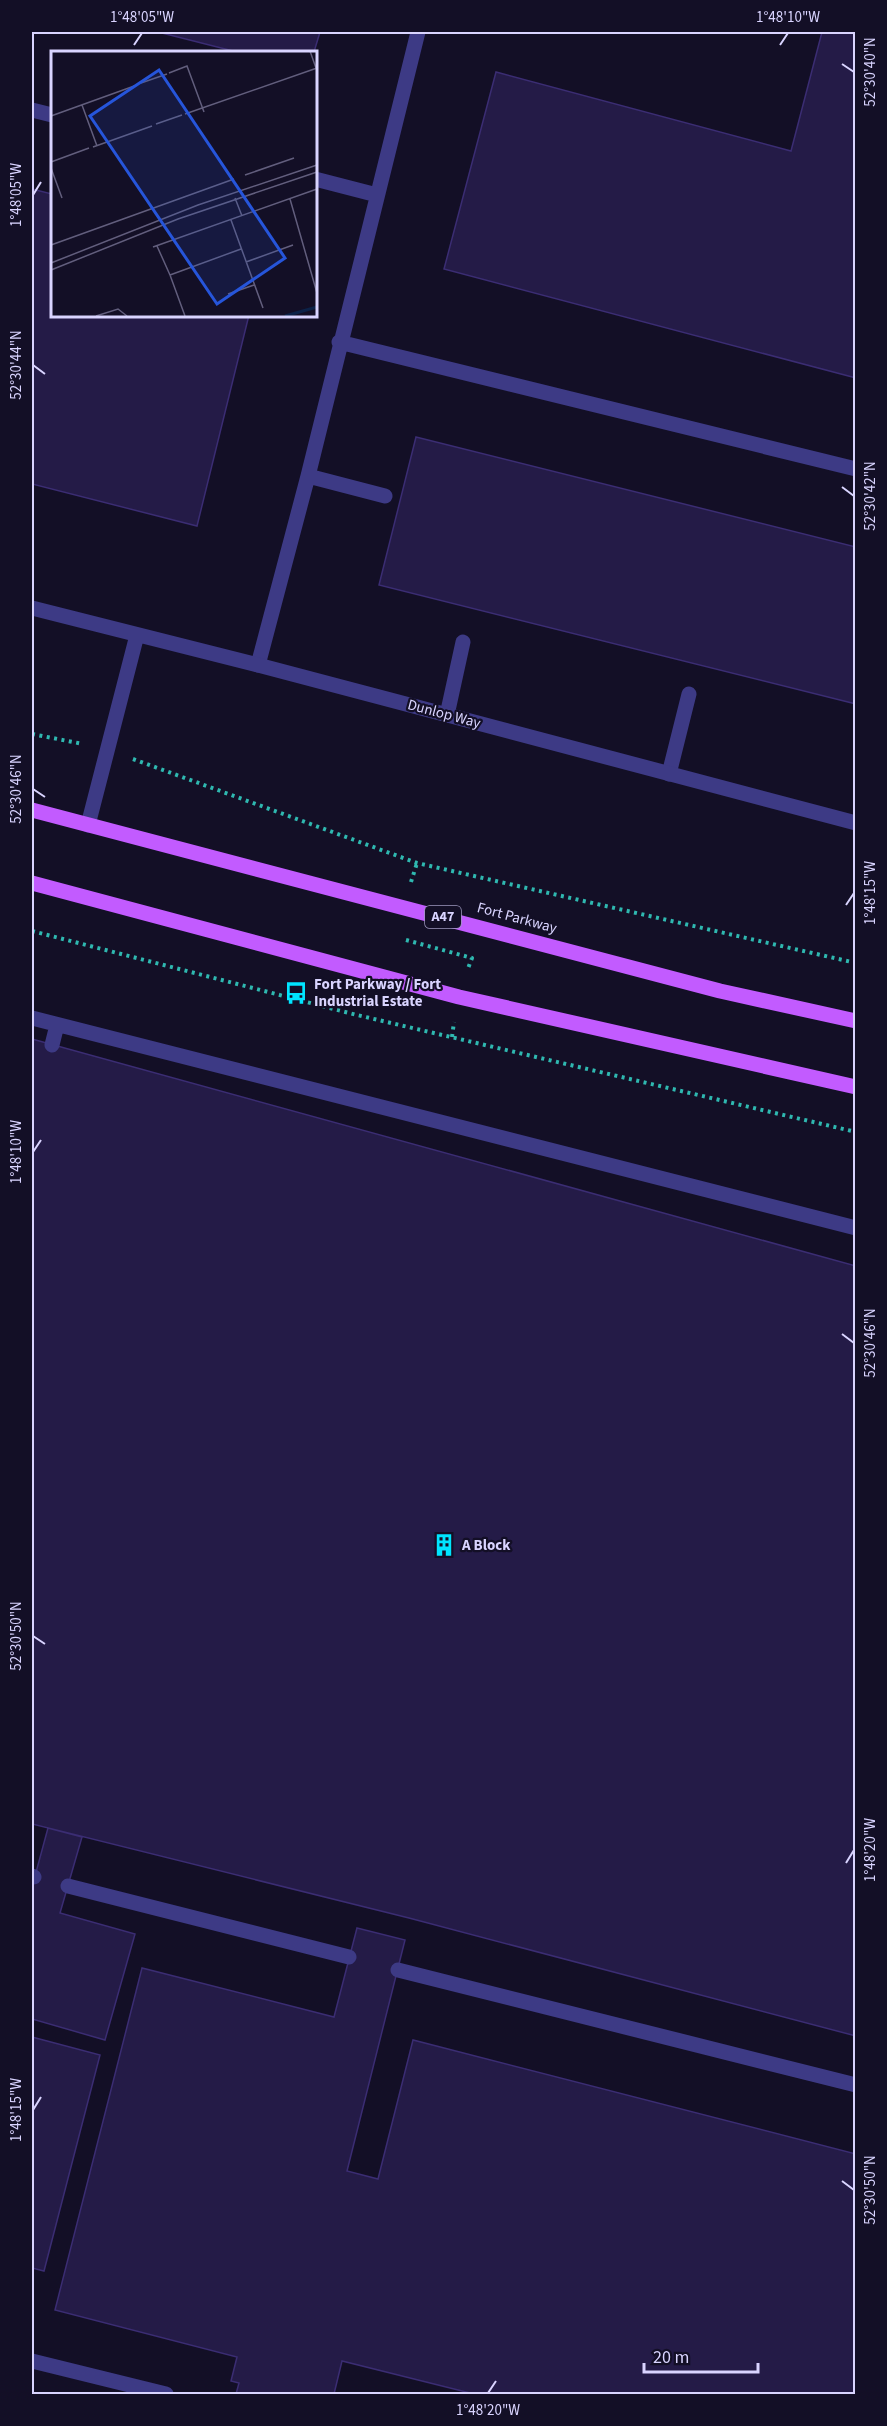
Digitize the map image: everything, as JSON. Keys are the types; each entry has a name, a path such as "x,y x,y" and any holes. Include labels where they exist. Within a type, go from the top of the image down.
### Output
{"main road":[{"name":"Fort Parkway","path":"32,810 720,991 855,1021"},
{"path":"32,883 459,997 855,1087"}],"street":[{"path":"258,665 308,476 339,342 418,32"},
{"path":"32,110 51,115"},
{"path":"316,179 377,195"},
{"path":"339,342 855,469"},
{"path":"308,476 385,496"},
{"name":"Dunlop Way","path":"32,608 258,665 855,823"},
{"path":"88,825 137,635"},
{"path":"447,715 464,642"},
{"path":"669,774 689,694"},
{"path":"32,1018 855,1228"},
{"path":"52,1045 57,1025"},
{"path":"68,1886 349,1957"},
{"path":"398,1970 855,2085"},
{"path":"32,2361 166,2394"}],"path":[{"path":"32,734 107,749 417,863 855,963"},
{"path":"417,863 396,937 472,958 459,997 452,1037"},
{"path":"32,931 357,1015 855,1132"}],"building":[{"path":"158,32 320,32 314,51 233,51"},
{"path":"822,32 856,32 856,378 444,269 496,72 791,151"},
{"path":"32,189 51,194 51,316 249,316 197,526 32,484"},
{"path":"416,437 856,547 856,704 379,585"},
{"name":"A Block","path":"32,1039 856,1266 856,2036 409,1918 32,1824"},
{"path":"48,1828 82,1837 60,1913 135,1934 105,2040 32,2019 32,1887"},
{"path":"357,1928 405,1940 347,2171 378,2179 413,2040 856,2154 856,2394 474,2394 342,2361 334,2394 236,2394 239,2383 231,2381 237,2357 55,2310 142,1968 334,2017"},
{"path":"32,2037 100,2055 44,2271 32,2268"}],"place":[{"name":"Fort Parkway / Fort Industrial Estate","path":"296,993"},
{"name":"A Block","path":"444,1545"}]}
